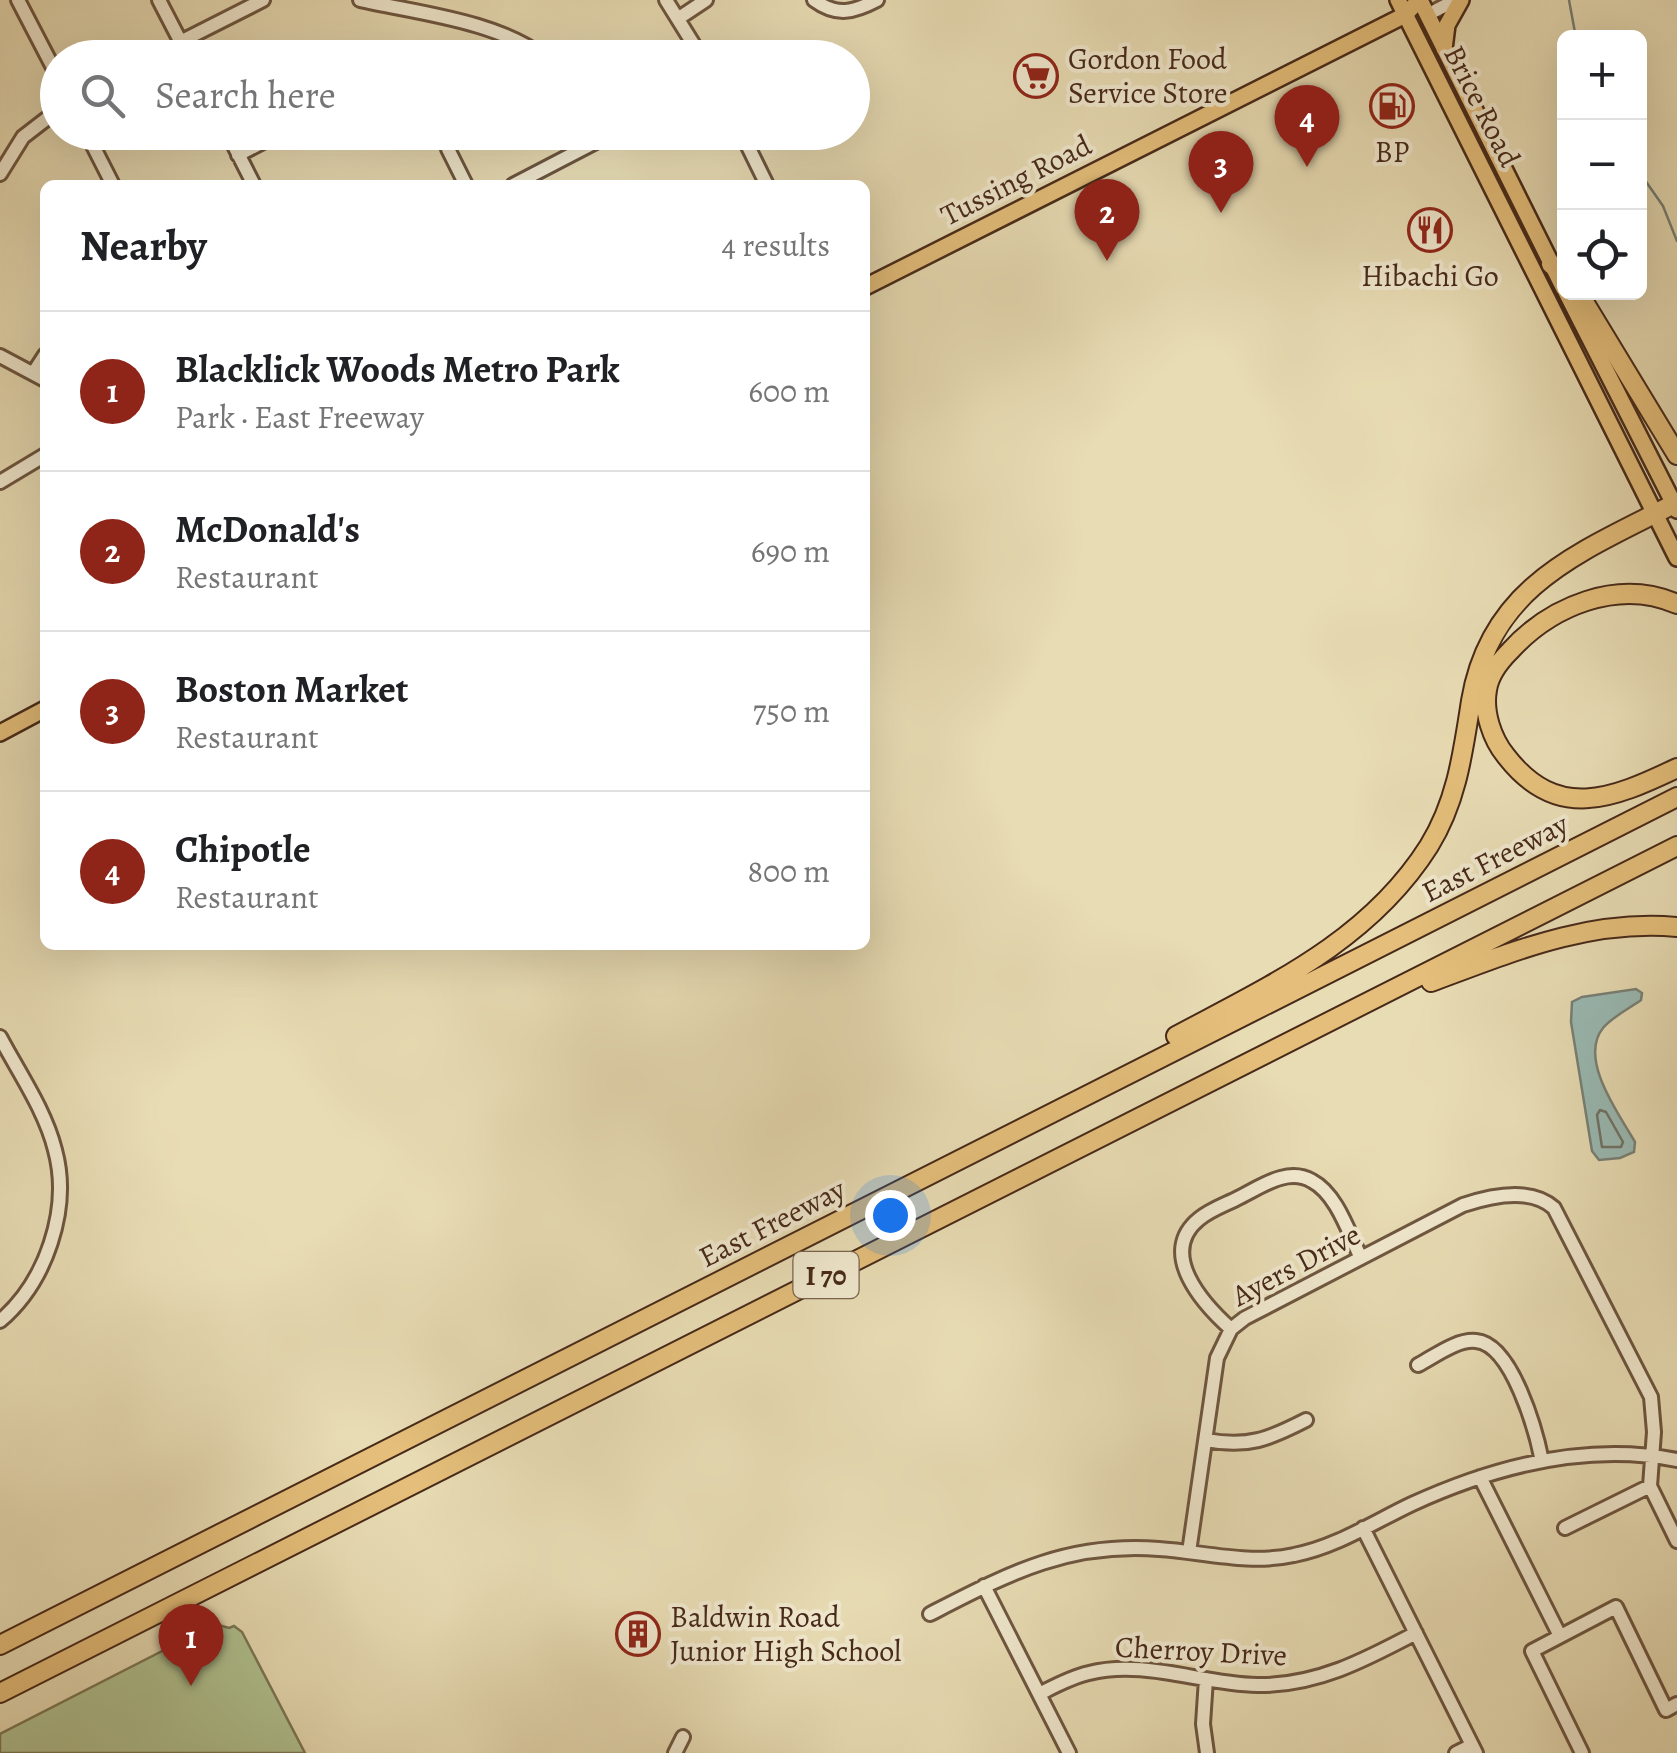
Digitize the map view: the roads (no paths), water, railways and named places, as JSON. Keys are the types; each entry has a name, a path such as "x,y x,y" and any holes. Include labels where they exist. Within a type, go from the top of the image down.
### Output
{"highway":[{"path":"1583,300 1677,455"},
{"path":"900,1188 1296,972 1364,924 1413,870 1446,812 1458,781 1479,667 1506,614 1523,592 1546,574 1655,514 1675,507"},
{"path":"1677,604 1628,594 1586,600 1567,608 1530,630 1516,644 1494,672 1487,691 1489,723 1500,748 1519,772 1552,795 1592,799 1613,795 1677,768"},
{"name":"East Freeway","path":"0,1645 1677,797"},
{"name":"I 70","path":"0,1693 1677,846"},
{"path":"1364,1004 1551,939 1633,924 1677,926"}],"main road":[{"path":"1444,49 1446,24 1459,0"},
{"path":"1402,7 1422,5"},
{"name":"Brice Road","path":"1422,5 1557,266"},
{"name":"Brice Road","path":"1402,7 1677,558"},
{"name":"Tussing Road","path":"870,285 1402,7"},
{"name":"Brice Road","path":"1570,300 1675,507"},
{"path":"0,733 40,712"}],"street":[{"path":"18,0 40,42"},
{"path":"159,0 179,40"},
{"path":"184,40 263,0"},
{"path":"360,0 490,30 514,40"},
{"path":"666,0 692,40"},
{"path":"679,18 706,0"},
{"path":"814,0 834,18 877,0"},
{"path":"1422,5 1459,0"},
{"path":"0,174 23,137 40,124"},
{"path":"95,150 110,180"},
{"path":"235,150 251,180"},
{"path":"238,156 249,150"},
{"path":"448,150 464,180"},
{"path":"522,180 577,150"},
{"path":"750,150 765,180"},
{"path":"0,356 40,376"},
{"path":"0,482 40,458"},
{"path":"0,1037 49,1132 56,1152 59,1186 55,1222 44,1260 23,1296 0,1321"},
{"path":"1230,1329 1201,1298 1184,1265 1185,1236 1202,1216 1276,1179 1303,1177 1330,1197 1361,1258"},
{"name":"Ayers Drive","path":"1189,1552 1217,1358 1230,1329 1361,1258 1484,1198 1514,1196 1543,1200 1562,1219 1646,1384 1654,1408 1652,1455"},
{"path":"1418,1365 1462,1343 1490,1345 1501,1356 1533,1420 1542,1461"},
{"path":"1206,1440 1262,1441 1306,1420"},
{"path":"930,1614 1036,1562 1080,1550 1121,1547 1235,1558 1293,1556 1480,1477 1542,1461 1604,1454 1677,1460"},
{"path":"1652,1455 1650,1486 1677,1540"},
{"path":"1480,1477 1560,1636"},
{"path":"1565,1528 1650,1486"},
{"path":"1363,1528 1474,1749 1456,1753"},
{"path":"984,1586 1069,1753"},
{"path":"1582,1753 1532,1652 1616,1607 1666,1710 1677,1704"},
{"name":"Cherroy Drive","path":"1039,1694 1090,1672 1122,1669 1254,1685 1317,1678 1416,1634"},
{"path":"1206,1679 1203,1724 1207,1753"},
{"path":"675,1753 683,1737"}],"water":[{"path":"1636,989 1642,993 1641,1000 1603,1028 1595,1055 1611,1102 1635,1142 1634,1152 1599,1160 1592,1151 1571,1022 1572,1002"}],"waterway":[{"path":"1569,0 1575,30"},
{"path":"1647,183 1663,206 1677,241"}],"place":[{"name":"Gordon Food Service Store","path":"1036,76"},
{"name":"BP","path":"1392,106"},
{"name":"Chipotle","path":"1307,167"},
{"name":"Boston Market","path":"1221,213"},
{"name":"Hibachi Go","path":"1430,230"},
{"name":"McDonald's","path":"1107,261"},
{"name":"Baldwin Road Junior High School","path":"638,1634"},
{"name":"Blacklick Woods Metro Park","path":"191,1686"}]}
